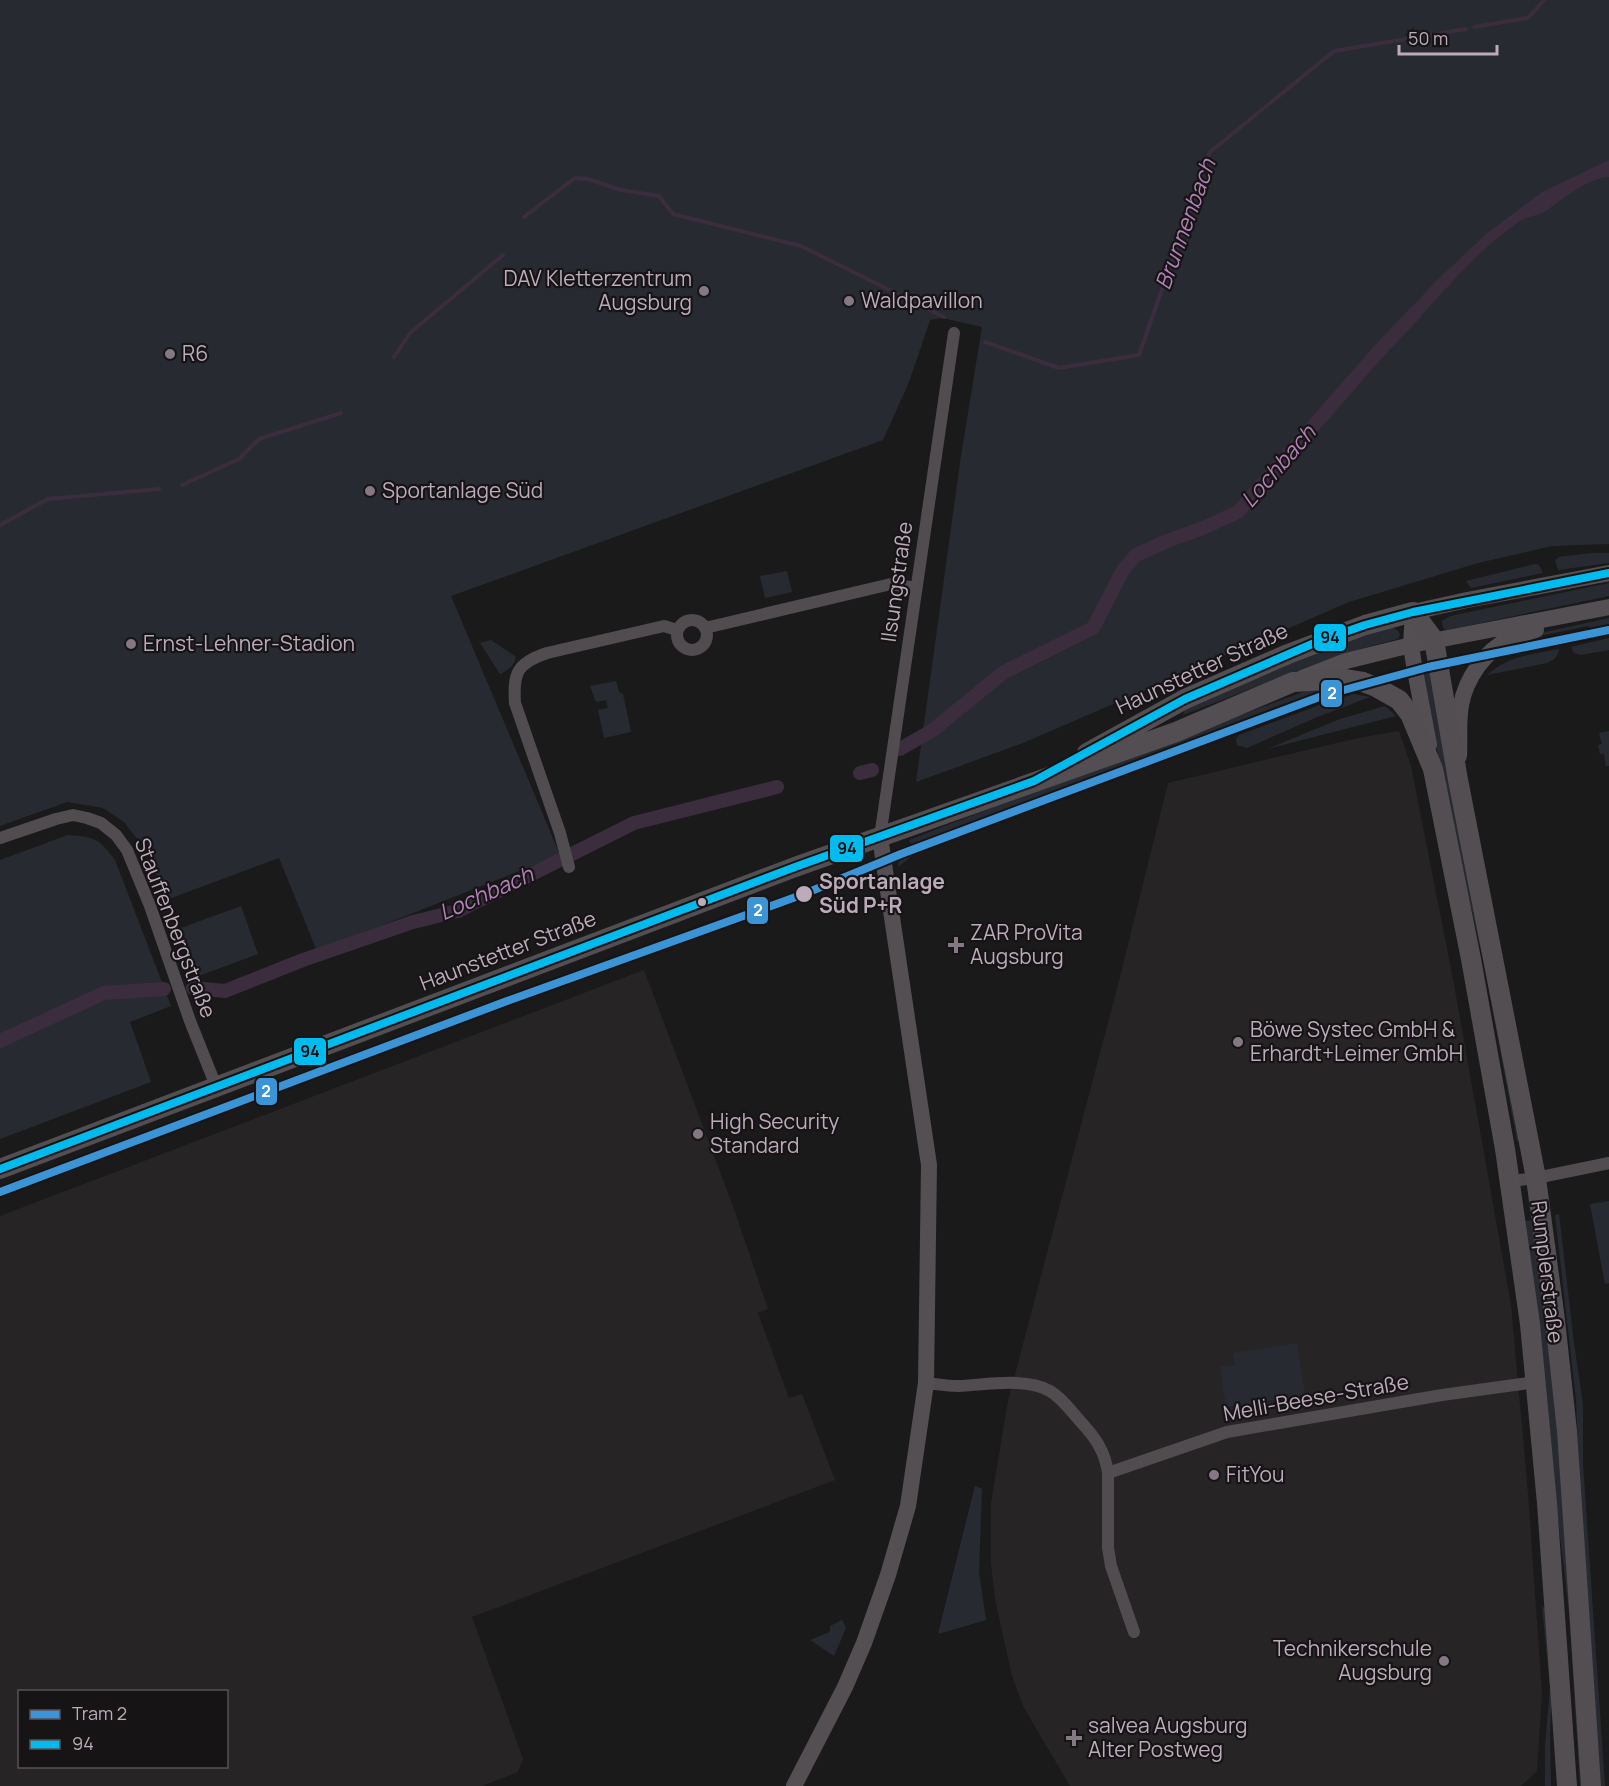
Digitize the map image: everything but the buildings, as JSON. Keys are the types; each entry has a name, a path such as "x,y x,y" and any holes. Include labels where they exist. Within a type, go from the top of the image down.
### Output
{"main road":[{"name":"Rumplerstraße","path":"1413,612 1434,640 1458,780 1536,1178 1567,1431 1591,1786"},
{"name":"Haunstetter Straße","path":"1035,782 1185,699 1319,641 1413,612"},
{"name":"Rumplerstraße","path":"1293,682 1344,679 1363,682 1399,700 1410,714 1433,769 1473,970 1511,1181 1530,1324 1548,1514 1567,1786"},
{"name":"Haunstetter Straße","path":"0,1169 795,867 1176,732 1293,682"}],"street":[{"name":"Ilsungstraße","path":"880,837 954,333"},
{"name":"Haunstetter Straße","path":"1413,612 1609,573"},
{"path":"705,628 891,584 916,588"},
{"name":"Haunstetter Straße","path":"1293,682 1346,661 1411,645 1606,608"},
{"name":"Rumplerstraße","path":"1458,780 1461,705 1471,677 1480,664 1509,639 1606,608"},
{"name":"Rumplerstraße","path":"1413,612 1411,645 1433,769"},
{"path":"698,621 705,628 705,642 697,649 687,649 679,643 677,630 684,622 698,621"},
{"path":"568,861 515,704 514,684 519,669 532,658 547,653 664,626 677,630"},
{"name":"Stauffenbergstraße","path":"0,838 73,815 101,823 116,835 127,850 150,906 190,1021 216,1086"},
{"path":"794,1786 845,1687 864,1643 888,1575 908,1506 926,1383 929,1165 880,837"},
{"path":"1511,1181 1609,1163"},
{"name":"Melli-Beese-Straße","path":"1108,1473 1227,1432 1430,1397 1536,1382"},
{"path":"926,1383 956,1386 1034,1385 1051,1392 1095,1437 1107,1462 1108,1548 1111,1566 1134,1632"}],"shaded area":[{"name":"Sportanlage Süd","path":"0,0 1609,0 1609,544 1552,546 1478,563 1349,602 1023,743 916,782 961,456 982,327 942,318 930,320 909,382 883,440 451,596 560,855 317,951 279,858 166,900 148,853 124,822 103,808 67,802 0,826"},
{"path":"1609,160 1609,177 1586,184 1545,211 1517,223 1486,248 1407,329 1399,322 1432,285 1486,234 1542,192"},
{"path":"1609,553 1609,563 1558,570 1555,560 1559,557"},
{"path":"1535,564 1539,565 1543,573 1471,588 1466,581"},
{"path":"787,571 792,592 765,598 760,576"},
{"path":"1609,583 1609,596 1447,630 1443,628 1442,621 1450,616"},
{"path":"1609,618 1609,633 1591,636 1589,626 1519,640 1536,634"},
{"path":"1388,626 1398,631 1400,635 1398,639 1316,664 1183,715 1185,708 1331,644"},
{"path":"1609,638 1609,650 1581,655 1574,653 1571,647"},
{"path":"491,640 516,657 514,663 500,674 480,643"},
{"path":"1559,649 1555,658 1547,663 1487,675 1495,668 1512,660"},
{"path":"1432,670 1522,1140 1517,1141 1484,964 1447,802 1422,672"},
{"path":"616,681 619,692 623,694 631,732 604,738 598,710 608,708 606,700 596,702 590,686"},
{"path":"1311,689 1319,690 1324,699 919,851 898,867 899,859 908,855 907,849 913,847 909,840"},
{"path":"1354,694 1370,697 1247,748 1237,745 1236,739 1239,735"},
{"path":"1385,706 1396,716 1267,749 1340,719"},
{"path":"1399,731 1411,766 1453,979 1511,1305 1528,1493 1542,1694 1537,1771 1521,1786 1070,1786 1024,1708 1012,1676 995,1599 991,1563 991,1503 1008,1401 1119,981 1168,783 1358,738"},
{"path":"1609,731 1609,766 1606,766 1604,754 1600,754 1598,745 1602,744 1599,733"},
{"path":"68,835 96,840 115,860 171,1006 130,1022 151,1082 0,1139 0,860"},
{"path":"554,862 476,902 479,897 496,889 504,881 535,867"},
{"path":"241,906 258,954 196,977 178,929"},
{"path":"644,970 733,1206 768,1309 758,1313 789,1398 802,1394 835,1480 472,1617 523,1759 518,1772 482,1786 0,1786 0,1216"},
{"path":"1609,1201 1609,1283 1605,1284 1590,1204"},
{"path":"1559,1214 1583,1405 1583,1464 1605,1786 1599,1786 1582,1534 1576,1400 1555,1215"},
{"path":"1534,1220 1554,1380 1585,1786 1580,1786 1569,1612 1523,1221"},
{"path":"1297,1343 1305,1395 1226,1407 1220,1367 1235,1365 1233,1353"},
{"path":"975,1486 982,1489 979,1572 986,1620 938,1634"},
{"path":"1542,1606 1547,1610 1552,1689 1551,1786 1545,1786 1545,1747 1550,1688"},
{"path":"842,1620 846,1628 834,1656 810,1640 830,1632 830,1626"}],"waterway":[{"name":"Brunnenbach","path":"1474,27 1528,18 1544,0"},
{"name":"Brunnenbach","path":"985,342 1059,368 1139,355 1210,152 1334,51 1466,29"},
{"name":"Brunnenbach","path":"524,217 575,178 588,179 621,190 659,196 673,214 801,246 944,317"},
{"name":"Brunnenbach","path":"394,357 410,333 503,255"},
{"name":"Lochbach","path":"900,749 933,730 1004,672 1093,628 1123,570 1136,555 1238,512 1415,313"},
{"name":"Brunnenbach","path":"182,485 239,459 259,439 341,413"},
{"name":"Brunnenbach","path":"0,525 48,499 159,489"},
{"name":"Lochbach","path":"860,773 872,770"},
{"name":"Lochbach","path":"193,988 225,991 303,960 413,922 458,911 634,823 777,787"},
{"name":"Lochbach","path":"0,1041 104,993 164,989"}],"tram line":[{"name":"2","path":"0,1192 507,1001 804,894 901,854 1322,696 1428,667 1609,630"}],"transit line":[{"name":"94","path":"0,1169 795,867 1034,781 1185,699 1319,641 1413,612 1609,573"}],"place":[{"name":"DAV Kletterzentrum Augsburg","path":"704,291"},
{"name":"Waldpavillon","path":"849,301"},
{"name":"R6","path":"170,354"},
{"name":"Sportanlage Süd","path":"370,491"},
{"name":"Ernst-Lehner-Stadion","path":"131,644"},
{"name":"Sportanlage Süd P+R","path":"804,894"},
{"name":"ZAR ProVita Augsburg","path":"956,945"},
{"name":"Böwe Systec GmbH & Erhardt+Leimer GmbH","path":"1238,1042"},
{"name":"High Security Standard","path":"698,1134"},
{"name":"FitYou","path":"1214,1475"},
{"name":"Technikerschule Augsburg","path":"1444,1661"},
{"name":"salvea Augsburg Alter Postweg","path":"1074,1738"}]}
